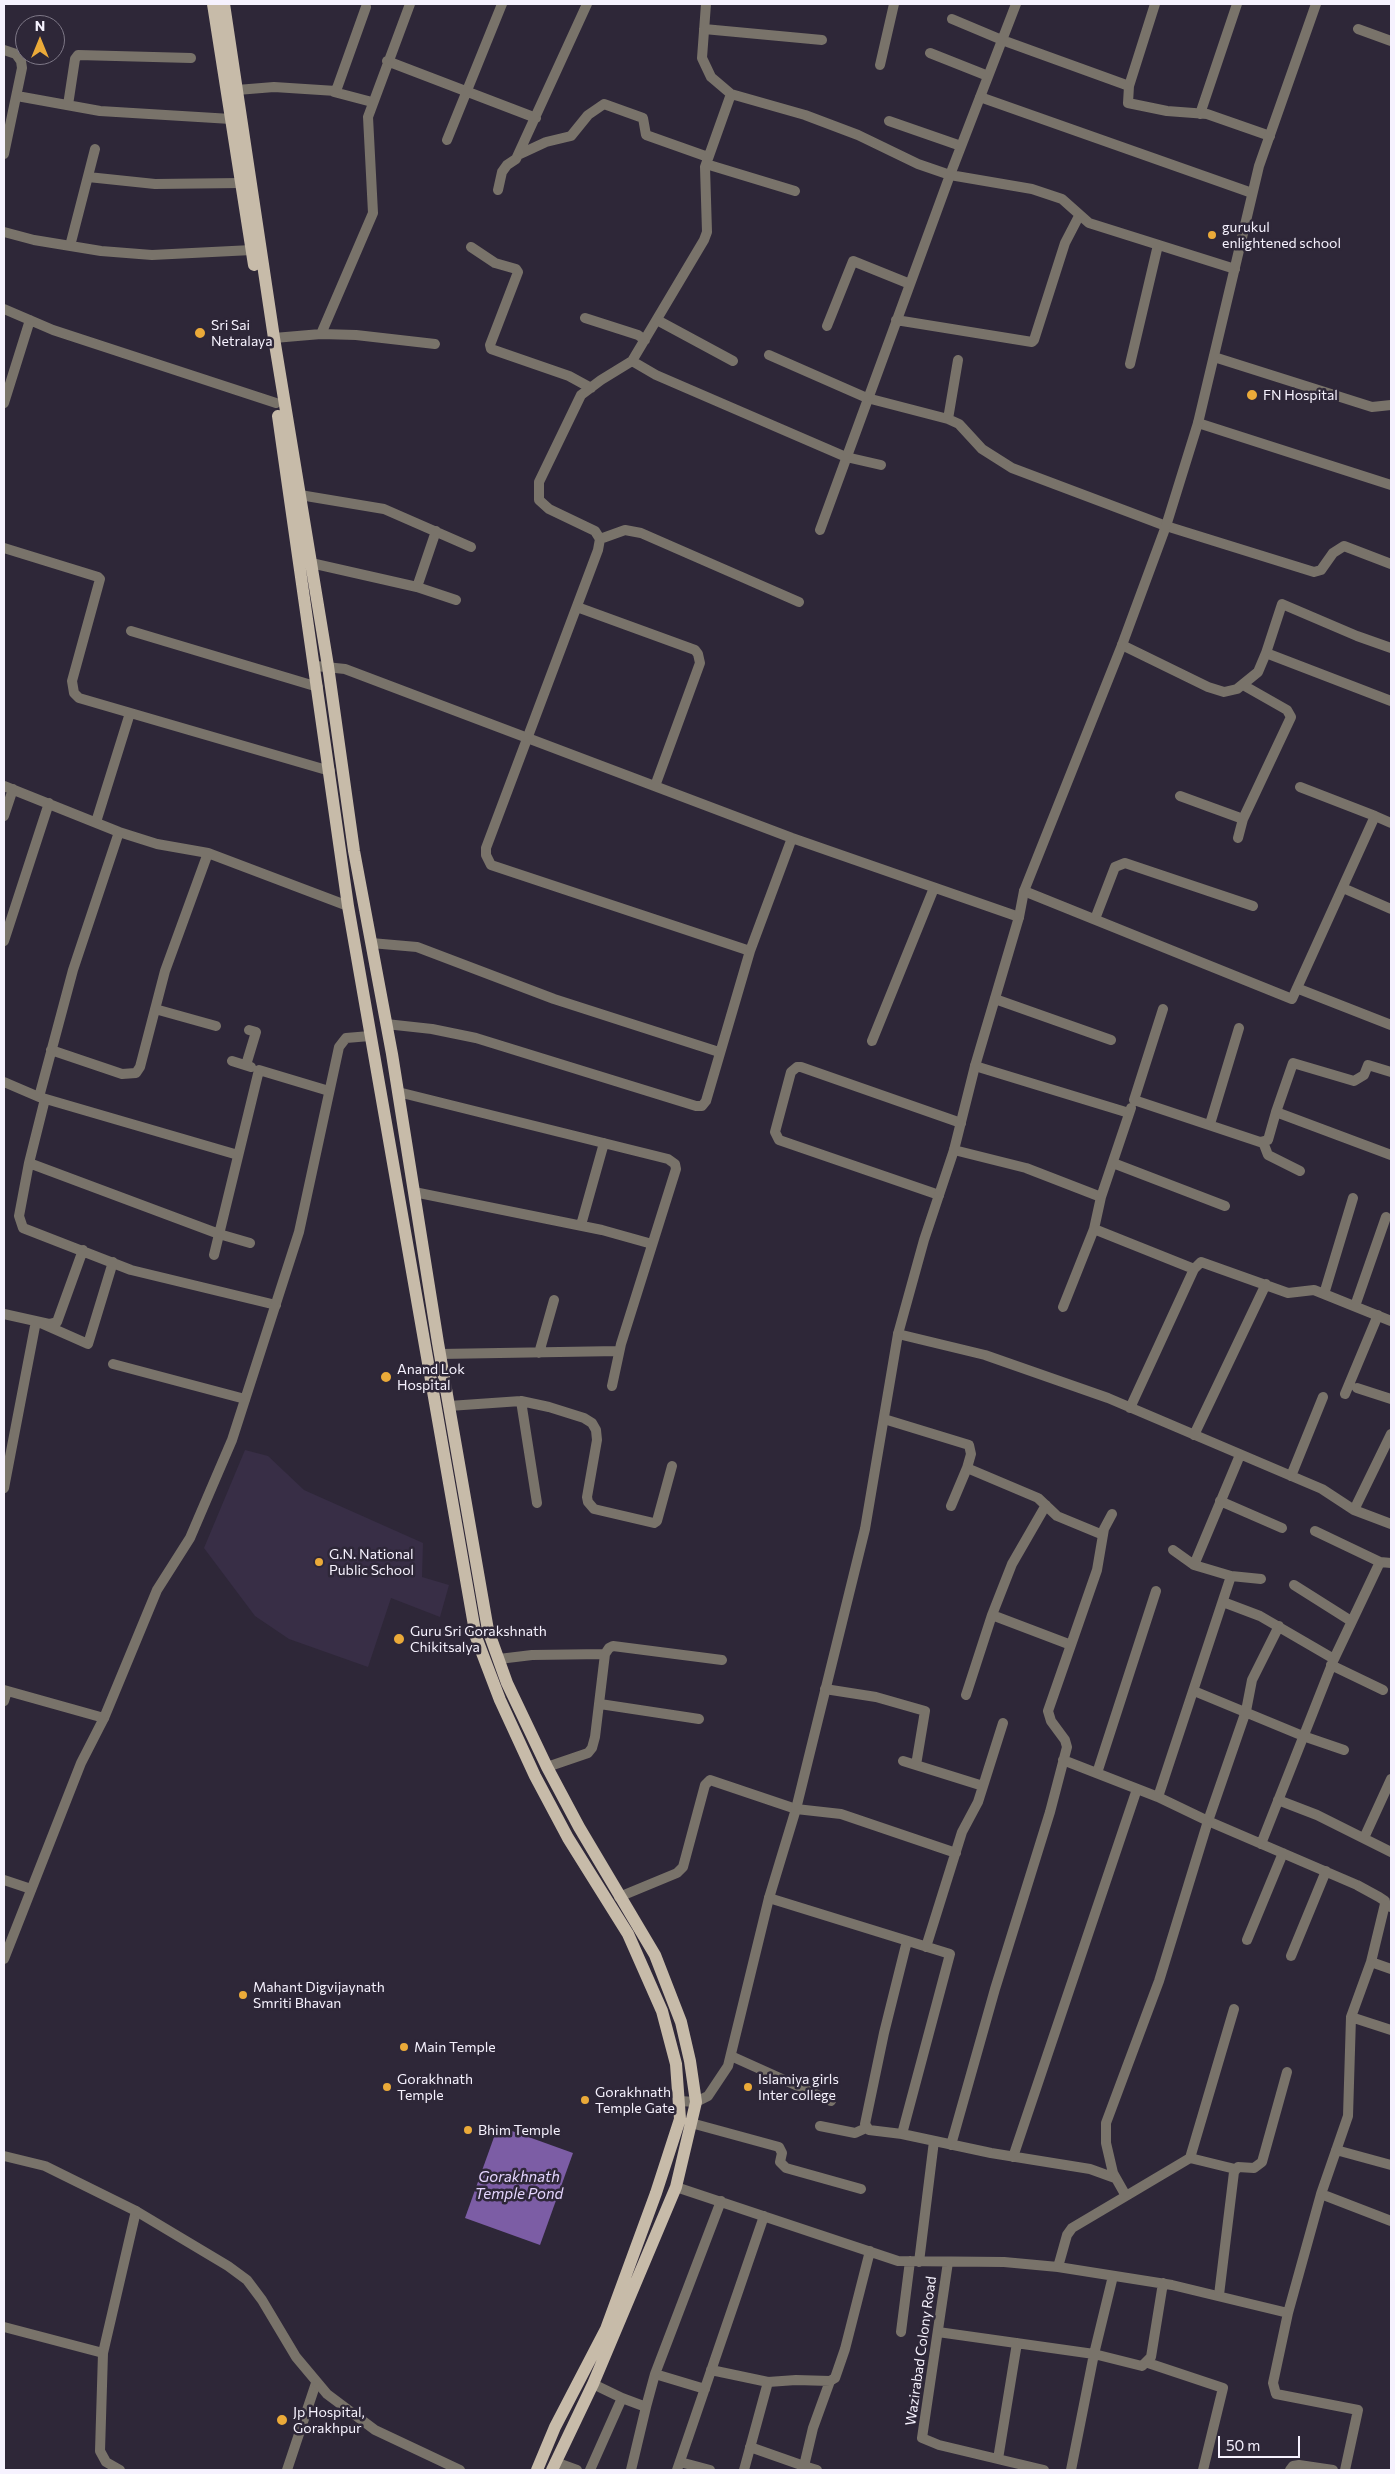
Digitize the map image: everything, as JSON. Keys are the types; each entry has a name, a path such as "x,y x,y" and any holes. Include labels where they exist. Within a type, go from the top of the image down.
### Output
{"main road":[{"path":"213,4 276,404 398,1092 440,1354 488,1630 499,1660 548,1767 619,1897 654,1955 681,2022 690,2061 696,2102 676,2187 594,2384 554,2466"},
{"path":"224,4 274,338 311,563 322,666 318,687 348,906 478,1645 535,1776 568,1838 628,1934 662,2011 676,2064 680,2119 656,2193 606,2329 555,2427 537,2470"}],"street":[{"path":"322,334 373,213 368,117 387,60 410,4"},
{"path":"447,140 502,4"},
{"path":"498,190 505,167 514,161 518,155 587,4"},
{"path":"706,4 702,58 705,68 711,76 731,94 805,115 858,134 918,164 950,175 1032,188 1062,199 1074,207 1089,224 1235,269"},
{"path":"880,64 894,4"},
{"path":"820,530 950,175 1016,4"},
{"path":"1155,4 1129,86 1126,99 1130,104 1207,114 1270,136"},
{"path":"1200,114 1237,4"},
{"path":"678,2102 696,2102 708,2096 728,2066 769,1898 796,1809 864,1529 898,1334 954,1150 975,1066 1019,917 1024,890 1122,645 1166,526 1198,422 1252,193 1316,4"},
{"path":"334,92 366,7"},
{"path":"952,20 1129,86"},
{"path":"1358,29 1391,42"},
{"path":"704,30 822,40"},
{"path":"4,50 16,54 21,61 17,96 4,154"},
{"path":"930,53 988,76"},
{"path":"68,105 75,59 78,55 191,58"},
{"path":"387,60 536,118"},
{"path":"237,90 287,87 334,92 372,102"},
{"path":"731,94 707,161 704,177 707,232 704,240 632,362 581,395 540,482 538,492 540,500 549,509 596,531 600,539 598,550 486,848 486,855 491,865 750,951"},
{"path":"17,96 100,110 231,119"},
{"path":"980,96 1252,193"},
{"path":"518,155 546,142 572,136 588,115 604,104 643,118 646,135 707,161 794,190"},
{"path":"888,121 961,146"},
{"path":"70,246 95,149"},
{"path":"88,176 156,184 241,183"},
{"path":"896,320 1032,342 1065,242 1080,216"},
{"path":"4,232 101,251 152,254 252,250"},
{"path":"1130,364 1158,245"},
{"path":"471,247 495,262 516,269 518,272 490,345 491,349 569,376 590,388"},
{"path":"827,326 853,261 910,284"},
{"path":"4,310 53,330 276,404"},
{"path":"585,318 645,340"},
{"path":"4,402 30,320"},
{"path":"657,320 733,361"},
{"path":"274,338 322,334 356,335 435,344"},
{"path":"769,355 868,398 948,419 959,424 982,449 1012,468 1166,526 1314,572 1321,570 1333,553 1344,546 1391,564"},
{"path":"1214,357 1372,406 1391,405"},
{"path":"948,419 958,360"},
{"path":"632,362 656,375 846,456 881,465"},
{"path":"1198,422 1391,485"},
{"path":"300,495 384,509 471,547"},
{"path":"600,539 625,530 641,533 800,602"},
{"path":"417,586 436,532"},
{"path":"4,548 98,577 101,583 72,681 72,688 79,698 330,771"},
{"path":"311,563 417,586 456,600"},
{"path":"1122,645 1208,687 1224,692 1237,690 1258,672 1282,604 1357,636 1391,648"},
{"path":"577,606 695,650 698,654 700,663 655,786"},
{"path":"131,631 318,687"},
{"path":"1266,653 1391,701"},
{"path":"322,666 351,672 792,838 1019,917"},
{"path":"1238,838 1243,819 1291,716 1287,710 1243,685"},
{"path":"96,822 130,714"},
{"path":"4,816 8,787 119,832 157,844 208,853 348,906"},
{"path":"1300,787 1391,823"},
{"path":"1180,796 1243,819"},
{"path":"4,941 49,803"},
{"path":"1024,890 1289,1000 1294,998 1299,989 1374,816"},
{"path":"119,832 73,970 51,1050 19,1216 23,1228 144,1274 276,1305"},
{"path":"386,1024 432,1029 476,1038 696,1106 702,1106 706,1102 719,1052 750,951 792,838"},
{"path":"51,1050 122,1074 136,1073 140,1067 165,971 208,853"},
{"path":"1095,919 1115,868 1124,862 1253,906"},
{"path":"872,1041 934,888"},
{"path":"1343,888 1391,909"},
{"path":"371,942 417,947 554,999 719,1052"},
{"path":"1299,989 1391,1026"},
{"path":"995,1000 1111,1040"},
{"path":"155,1009 216,1026"},
{"path":"1063,1307 1094,1229 1101,1197 1163,1009"},
{"path":"1210,1124 1239,1028"},
{"path":"246,1066 256,1032 250,1030"},
{"path":"4,1959 81,1763 104,1718 157,1590 190,1538 232,1440 299,1232 341,1042 346,1038 370,1036"},
{"path":"232,1061 329,1091"},
{"path":"1134,1100 1263,1142 1268,1140 1293,1063 1354,1081 1364,1075 1368,1065 1391,1072"},
{"path":"975,1066 1129,1113"},
{"path":"939,1195 779,1140 775,1132 791,1072 797,1067 801,1067 961,1123"},
{"path":"214,1255 259,1070"},
{"path":"4,1082 42,1098 238,1155"},
{"path":"398,1092 668,1159 675,1164 676,1169 620,1352 612,1386"},
{"path":"1276,1112 1391,1155"},
{"path":"1263,1142 1268,1155 1300,1171"},
{"path":"581,1226 604,1143"},
{"path":"954,1150 1026,1168 1101,1197"},
{"path":"28,1163 219,1234 250,1243"},
{"path":"1113,1163 1225,1206"},
{"path":"414,1192 581,1226 652,1244"},
{"path":"1324,1294 1353,1198"},
{"path":"1355,1306 1386,1217"},
{"path":"1094,1229 1194,1269"},
{"path":"4,1314 49,1324 57,1322 82,1250"},
{"path":"36,1321 88,1344 113,1262"},
{"path":"1130,1408 1194,1269 1201,1262 1288,1293 1314,1290 1391,1320"},
{"path":"1194,1436 1266,1284"},
{"path":"539,1353 554,1300"},
{"path":"1345,1394 1378,1315"},
{"path":"4,1488 36,1321"},
{"path":"898,1334 985,1355 1130,1408 1322,1489 1354,1510 1391,1524"},
{"path":"440,1354 620,1352"},
{"path":"113,1364 245,1400"},
{"path":"1357,1388 1391,1398"},
{"path":"1291,1476 1323,1397"},
{"path":"449,1406 521,1401 549,1407 592,1423 596,1430 597,1440 588,1502 594,1509 654,1523 657,1521 672,1466"},
{"path":"521,1401 536,1503"},
{"path":"884,1419 964,1442 971,1449 967,1468 951,1506"},
{"path":"1354,1510 1391,1434"},
{"path":"1194,1566 1240,1455"},
{"path":"967,1468 1038,1498 1057,1516 1103,1535"},
{"path":"1220,1501 1282,1528"},
{"path":"966,1695 992,1615 1012,1564 1046,1505"},
{"path":"951,2145 1064,1760 1067,1747 1065,1740 1051,1721 1048,1711 1097,1570 1103,1535 1112,1514"},
{"path":"1315,1531 1380,1562 1391,1563"},
{"path":"1173,1550 1194,1566 1231,1576 1261,1580"},
{"path":"1261,1844 1332,1662 1380,1562"},
{"path":"1158,1797 1231,1576"},
{"path":"1294,1585 1351,1621"},
{"path":"1097,1773 1156,1591"},
{"path":"1223,1602 1260,1616 1279,1626 1332,1662 1383,1690"},
{"path":"992,1615 1071,1645"},
{"path":"1126,2196 1115,2178 1106,2143 1106,2123 1159,1981 1208,1821 1246,1711 1252,1680 1279,1626"},
{"path":"548,1767 588,1753 596,1738 605,1654 609,1648 613,1646 722,1660"},
{"path":"499,1660 532,1655 605,1654"},
{"path":"825,1689 876,1697 925,1711 916,1765"},
{"path":"1194,1691 1303,1736 1344,1750"},
{"path":"5,1694 104,1718"},
{"path":"600,1704 699,1719"},
{"path":"926,1947 962,1832 978,1802 1003,1723"},
{"path":"1064,1760 1158,1797 1208,1821 1326,1871 1379,1897 1388,1906 1371,1962 1351,2017 1348,2116 1320,2194 1288,2313 1273,2388 1276,2394 1358,2410 1345,2470"},
{"path":"903,1761 983,1786"},
{"path":"619,1897 677,1873 683,1867 705,1785 710,1780 796,1809 841,1814 956,1853"},
{"path":"1364,1838 1391,1780"},
{"path":"1013,2157 1137,1789"},
{"path":"1278,1800 1317,1815 1391,1852"},
{"path":"1247,1940 1283,1853"},
{"path":"1292,1956 1326,1871"},
{"path":"4,1880 32,1889"},
{"path":"769,1898 950,1954 902,2134"},
{"path":"866,2128 884,2033 907,1941"},
{"path":"1371,1962 1391,1969"},
{"path":"1058,2267 1067,2236 1072,2228 1190,2158 1234,2009"},
{"path":"1351,2017 1391,2030"},
{"path":"731,2056 831,2101"},
{"path":"1190,2158 1236,2169 1254,2168 1262,2162 1287,2072"},
{"path":"691,2123 779,2147 782,2153 780,2162 786,2168 861,2189"},
{"path":"820,2126 855,2133 866,2128 890,2134 902,2134 1013,2157 1090,2169 1115,2178"},
{"path":"901,2332 934,2141"},
{"path":"1336,2150 1391,2165"},
{"path":"4,2156 45,2166 136,2211 228,2266 247,2280 262,2300 296,2357 327,2394 375,2430 454,2469"},
{"path":"1219,2295 1236,2169"},
{"path":"676,2187 898,2261 1004,2262 1058,2267 1219,2295 1288,2313"},
{"path":"1320,2194 1391,2221"},
{"path":"631,2470 655,2374 721,2201"},
{"path":"120,2470 106,2462 100,2451 103,2353 136,2211"},
{"path":"710,2470 679,2466 764,2216"},
{"path":"804,2466 813,2428 830,2381 834,2378 846,2349 870,2251"},
{"name":"Wazirabad Colony Road","path":"948,2262 922,2438 939,2445 1040,2470"},
{"path":"1071,2470 1094,2354 1113,2276"},
{"path":"938,2332 1094,2354 1142,2366 1148,2363 1151,2357 1162,2284"},
{"path":"4,2327 103,2353"},
{"path":"998,2459 1017,2343"},
{"path":"1148,2363 1223,2388 1204,2470"},
{"path":"712,2370 768,2382 796,2380 830,2381"},
{"path":"655,2374 705,2389"},
{"path":"744,2470 768,2382"},
{"path":"287,2470 316,2383"},
{"path":"594,2384 646,2407"},
{"path":"590,2470 622,2398"},
{"path":"750,2448 817,2470"},
{"path":"1290,2470 1293,2466 1299,2465 1334,2470"},
{"path":"554,2466 576,2470"}],"shaded area":[{"name":"G.N. National Public School","path":"245,1450 268,1456 304,1490 423,1543 422,1577 449,1585 440,1617 391,1598 368,1667 289,1639 255,1616 204,1548"}],"water":[{"name":"Gorakhnath Temple Pond","path":"498,2126 573,2153 540,2245 465,2218"}],"place":[{"name":"gurukul enlightened school","path":"1212,235"},
{"name":"Sri Sai Netralaya","path":"200,333"},
{"name":"FN Hospital","path":"1252,395"},
{"name":"Anand Lok Hospital","path":"386,1377"},
{"name":"G.N. National Public School","path":"319,1562"},
{"name":"Guru Sri Gorakshnath Chikitsalya","path":"399,1639"},
{"name":"Mahant Digvijaynath Smriti Bhavan","path":"243,1995"},
{"name":"Main Temple","path":"404,2047"},
{"name":"Gorakhnath Temple","path":"387,2087"},
{"name":"Islamiya girls Inter college","path":"748,2087"},
{"name":"Gorakhnath Temple Gate","path":"585,2100"},
{"name":"Bhim Temple","path":"468,2130"},
{"name":"Jp Hospital, Gorakhpur","path":"282,2420"}]}
